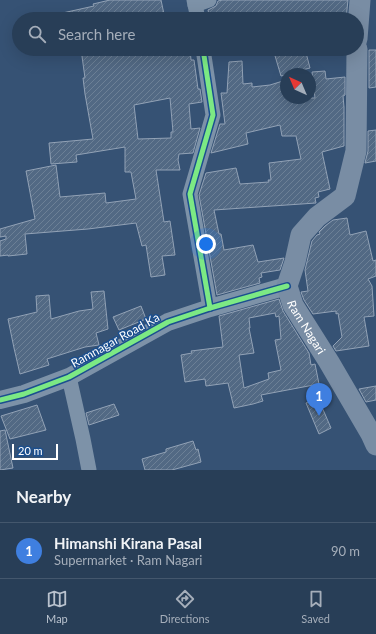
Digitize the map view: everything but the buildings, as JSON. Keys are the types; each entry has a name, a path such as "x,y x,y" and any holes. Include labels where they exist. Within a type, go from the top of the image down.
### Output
{"main road":[{"path":"359,12 360,0"},
{"name":"Ram Nagari","path":"357,56 356,151 345,196 317,217 301,235 287,286 293,305 329,362 376,445"}],"street":[{"path":"203,56 213,114 190,194 210,308"},
{"name":"Ramnagar Road Ka","path":"0,400 24,394 69,377 168,322 210,308 287,286"},
{"path":"69,377 89,470"}],"cycle path":[{"path":"204,56 213,115 190,194 210,308"},
{"path":"0,400 24,394 69,377 168,322 210,308 287,286"}],"place":[{"name":"Himanshi Kirana Pasal","path":"319,416"}]}
